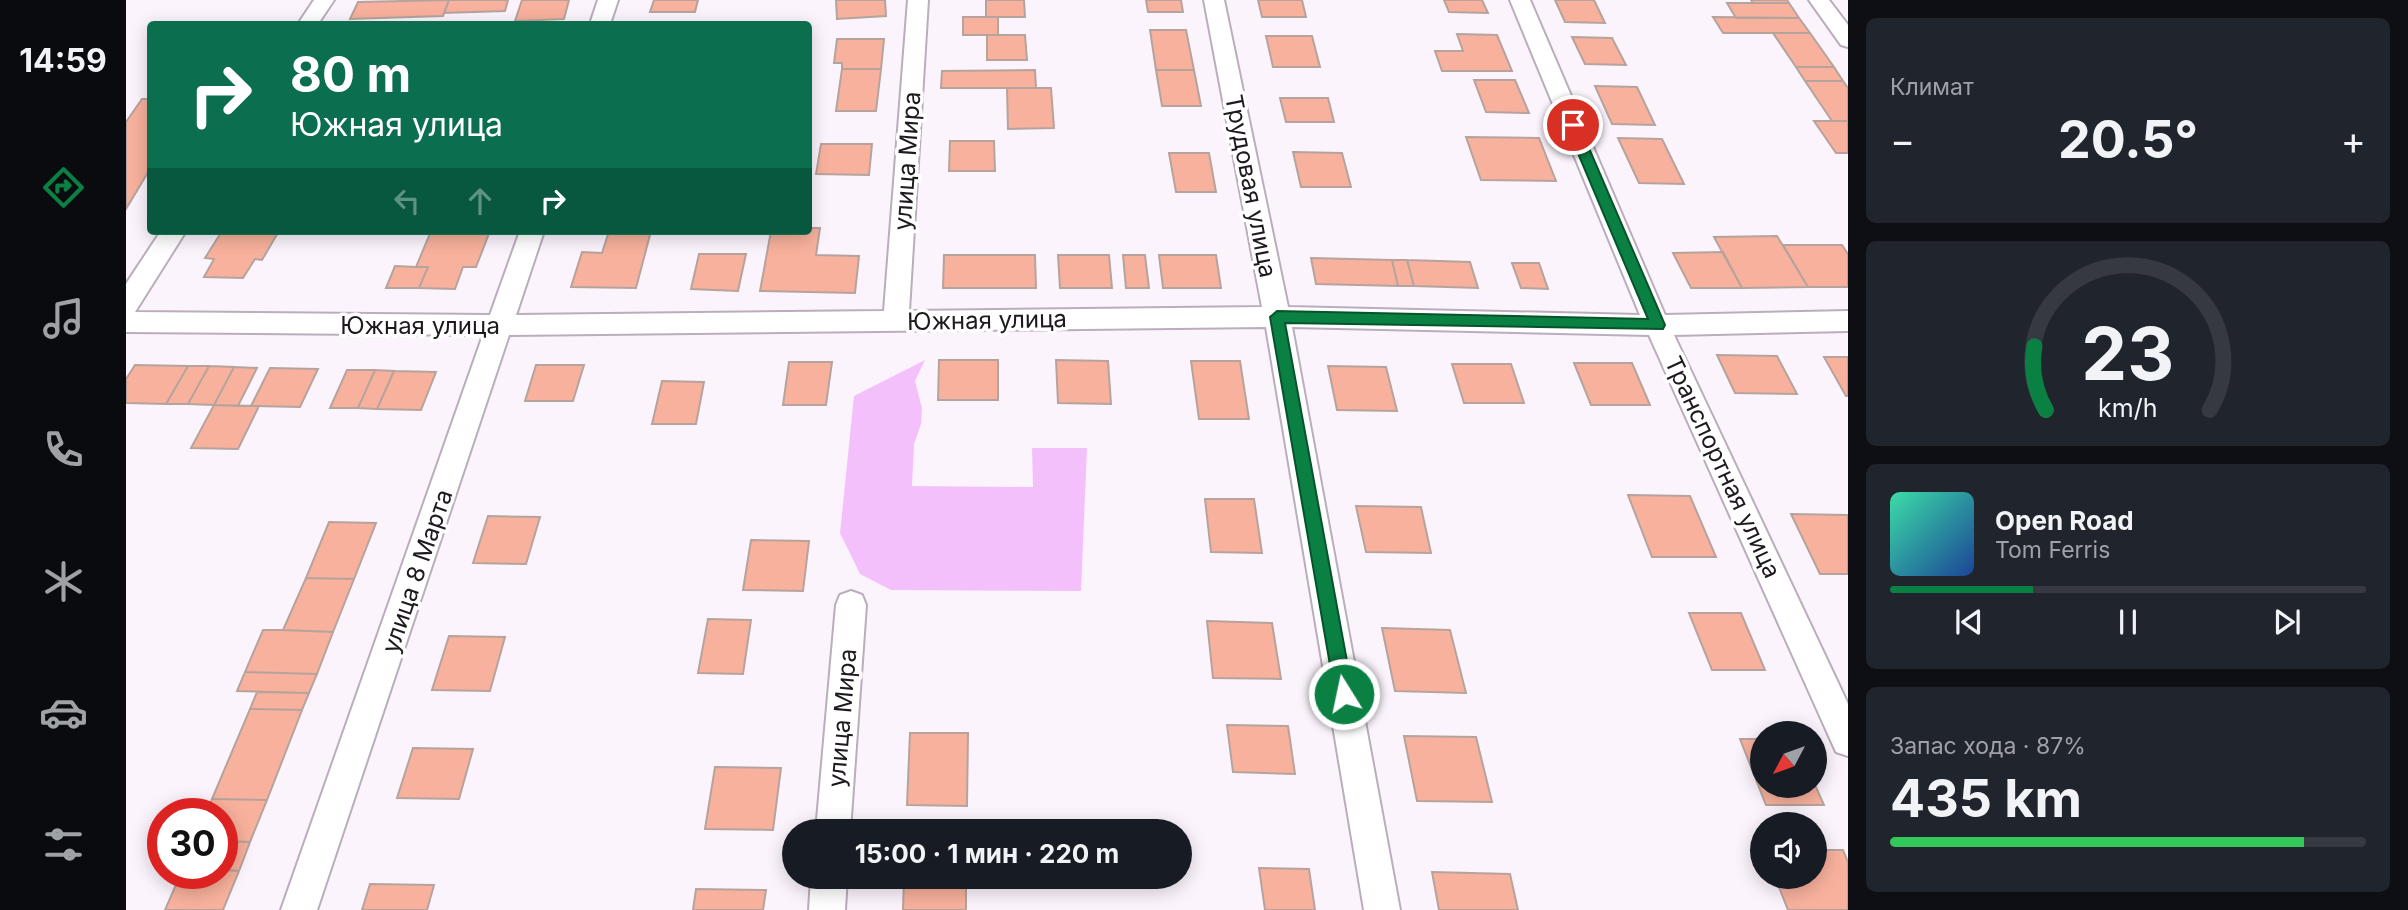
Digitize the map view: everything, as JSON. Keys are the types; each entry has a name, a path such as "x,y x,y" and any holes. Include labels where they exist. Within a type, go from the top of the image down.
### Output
{"street":[{"path":"310,21 324,0"},
{"path":"601,21 608,0"},
{"name":"улица Мира","path":"897,321 918,0"},
{"name":"Трудовая улица","path":"1214,0 1277,317 1382,910"},
{"name":"Транспортная улица","path":"1520,0 1657,325 1848,740"},
{"path":"1819,0 1848,40"},
{"path":"126,304 171,235"},
{"name":"улица 8 Марта","path":"299,910 502,326 531,235"},
{"name":"Южная улица","path":"126,322 502,326 1277,317 1657,325 1848,321"},
{"name":"улица Мира","path":"834,819 851,605"},
{"path":"827,910 829,889"}],"shaded area":[{"path":"925,360 915,381 922,408 921,424 914,444 912,486 1033,487 1032,448 1087,448 1081,591 891,590 860,574 840,533 854,396"}],"building":[{"path":"449,0 443,16 350,19 358,2"},
{"path":"449,0 508,0 505,11 444,13"},
{"path":"522,0 569,0 564,19 515,21"},
{"path":"654,0 698,0 695,12 650,12"},
{"path":"836,0 885,0 886,16 837,19"},
{"path":"986,0 1024,0 1025,17 986,17"},
{"path":"1146,0 1181,0 1183,12 1148,12"},
{"path":"1258,0 1302,0 1306,17 1262,17"},
{"path":"1444,0 1482,0 1488,13 1449,12"},
{"path":"1555,0 1594,0 1605,23 1565,22"},
{"path":"1751,0 1787,0 1789,3 1753,3"},
{"path":"1727,3 1789,3 1799,18 1736,18"},
{"path":"963,17 998,17 998,35 963,35"},
{"path":"1713,17 1799,18 1810,33 1723,33"},
{"path":"1150,30 1186,30 1194,70 1156,70"},
{"path":"1773,33 1810,33 1834,67 1796,67"},
{"path":"1457,34 1497,35 1512,71 1442,71 1435,51 1463,51"},
{"path":"987,35 1025,35 1027,60 987,60"},
{"path":"1266,36 1312,36 1320,67 1273,67"},
{"path":"1572,37 1612,38 1626,65 1585,64"},
{"path":"837,39 884,39 881,69 842,69 842,63 834,63"},
{"path":"1796,67 1834,67 1843,81 1805,81"},
{"path":"842,69 881,69 876,111 836,111"},
{"path":"1035,70 1036,88 941,88 942,71"},
{"path":"1156,70 1194,70 1201,106 1162,106"},
{"path":"1474,80 1515,80 1529,113 1486,112"},
{"path":"1805,81 1843,81 1848,88 1848,121 1832,121"},
{"path":"1595,86 1637,87 1655,125 1612,124"},
{"path":"1007,88 1051,88 1054,128 1008,129"},
{"path":"1280,98 1328,98 1334,122 1286,122"},
{"path":"142,99 147,99 147,174 126,209 126,122"},
{"path":"1814,121 1848,121 1848,153 1836,153"},
{"path":"1466,137 1539,138 1556,181 1481,180"},
{"path":"1618,138 1662,139 1684,184 1639,183"},
{"path":"950,141 994,141 995,171 949,171"},
{"path":"821,144 872,144 869,175 816,174"},
{"path":"1293,152 1342,153 1351,187 1301,187"},
{"path":"1169,153 1209,153 1216,192 1176,192"},
{"path":"812,228 820,228 816,255 859,256 855,293 760,291 770,235 812,235"},
{"path":"219,235 277,235 262,260 255,259 243,278 204,277 214,259 205,258"},
{"path":"429,235 488,235 476,267 463,267 455,289 419,288 428,267 416,267"},
{"path":"608,235 650,235 636,288 571,287 582,252 602,253"},
{"path":"1777,236 1808,287 1742,288 1714,237"},
{"path":"1783,245 1842,245 1848,254 1848,287 1808,287"},
{"path":"1723,252 1742,288 1691,288 1673,253"},
{"path":"699,254 746,254 738,291 691,289"},
{"path":"944,255 1035,255 1036,288 943,288"},
{"path":"1058,255 1109,255 1112,288 1060,288"},
{"path":"1123,255 1145,255 1149,288 1126,288"},
{"path":"1159,255 1216,255 1221,288 1163,288"},
{"path":"1311,258 1392,260 1398,286 1316,284"},
{"path":"1392,260 1407,260 1414,286 1398,286"},
{"path":"1407,260 1470,262 1478,288 1414,286"},
{"path":"1512,263 1539,263 1548,289 1521,288"},
{"path":"395,266 428,267 419,288 386,288"},
{"path":"1717,355 1777,356 1797,394 1735,393"},
{"path":"1824,357 1848,357 1848,396 1846,396"},
{"path":"939,360 998,360 998,400 938,400"},
{"path":"1056,360 1108,361 1111,404 1058,403"},
{"path":"1191,361 1240,361 1249,419 1199,419"},
{"path":"789,362 832,362 826,405 783,405"},
{"path":"1574,363 1632,363 1650,405 1591,405"},
{"path":"1452,364 1511,364 1524,403 1464,403"},
{"path":"135,365 188,366 166,404 126,403 126,379"},
{"path":"536,365 584,365 573,401 525,401"},
{"path":"188,366 209,366 188,404 166,404"},
{"path":"209,366 234,367 214,405 188,404"},
{"path":"1328,366 1386,367 1397,411 1337,410"},
{"path":"234,367 257,368 238,406 214,405"},
{"path":"270,368 318,369 300,407 251,406"},
{"path":"347,370 375,370 358,408 330,408"},
{"path":"375,370 394,371 377,409 358,408"},
{"path":"394,371 436,372 421,410 377,409"},
{"path":"662,381 704,382 696,424 652,424"},
{"path":"214,405 259,406 238,449 191,448"},
{"path":"1628,495 1690,496 1716,557 1652,557"},
{"path":"1205,499 1254,499 1262,553 1211,552"},
{"path":"1356,506 1421,507 1431,553 1366,552"},
{"path":"1791,514 1848,515 1848,574 1820,574"},
{"path":"488,516 540,517 526,564 473,563"},
{"path":"329,522 376,523 354,579 306,578"},
{"path":"751,540 809,541 803,591 743,590"},
{"path":"306,578 354,579 333,632 283,630"},
{"path":"1689,613 1741,613 1765,670 1712,670"},
{"path":"708,619 751,620 743,674 698,673"},
{"path":"1207,621 1272,623 1281,679 1213,678"},
{"path":"1382,628 1450,630 1466,693 1395,691"},
{"path":"263,630 333,632 317,674 245,672"},
{"path":"449,636 505,637 490,691 432,690"},
{"path":"245,672 317,674 309,693 237,691"},
{"path":"257,692 309,693 302,710 250,709"},
{"path":"250,709 302,710 267,800 212,798"},
{"path":"1227,725 1288,726 1295,774 1233,772"},
{"path":"910,733 968,733 967,806 907,805"},
{"path":"1404,736 1476,737 1492,802 1417,801"},
{"path":"1740,739 1750,739 1750,764"},
{"path":"413,748 473,749 459,799 397,798"},
{"path":"715,767 781,768 773,830 705,829"},
{"path":"1763,798 1821,798 1824,805 1766,805"},
{"path":"238,799 267,800 250,842 238,842"},
{"path":"238,842 250,842 239,871"},
{"path":"1827,850 1843,850 1848,862 1848,910 1788,910 1780,889 1827,889"},
{"path":"1259,868 1309,869 1315,910 1265,910"},
{"path":"1432,872 1510,874 1518,910 1439,910"},
{"path":"370,884 434,885 427,910 362,910"},
{"path":"174,889 232,889 223,910 165,910"},
{"path":"696,889 766,890 763,910 693,910"},
{"path":"904,889 966,889 966,910 903,910"}],"route":[{"path":"1344,694 1277,317 1657,325 1573,125"}]}
